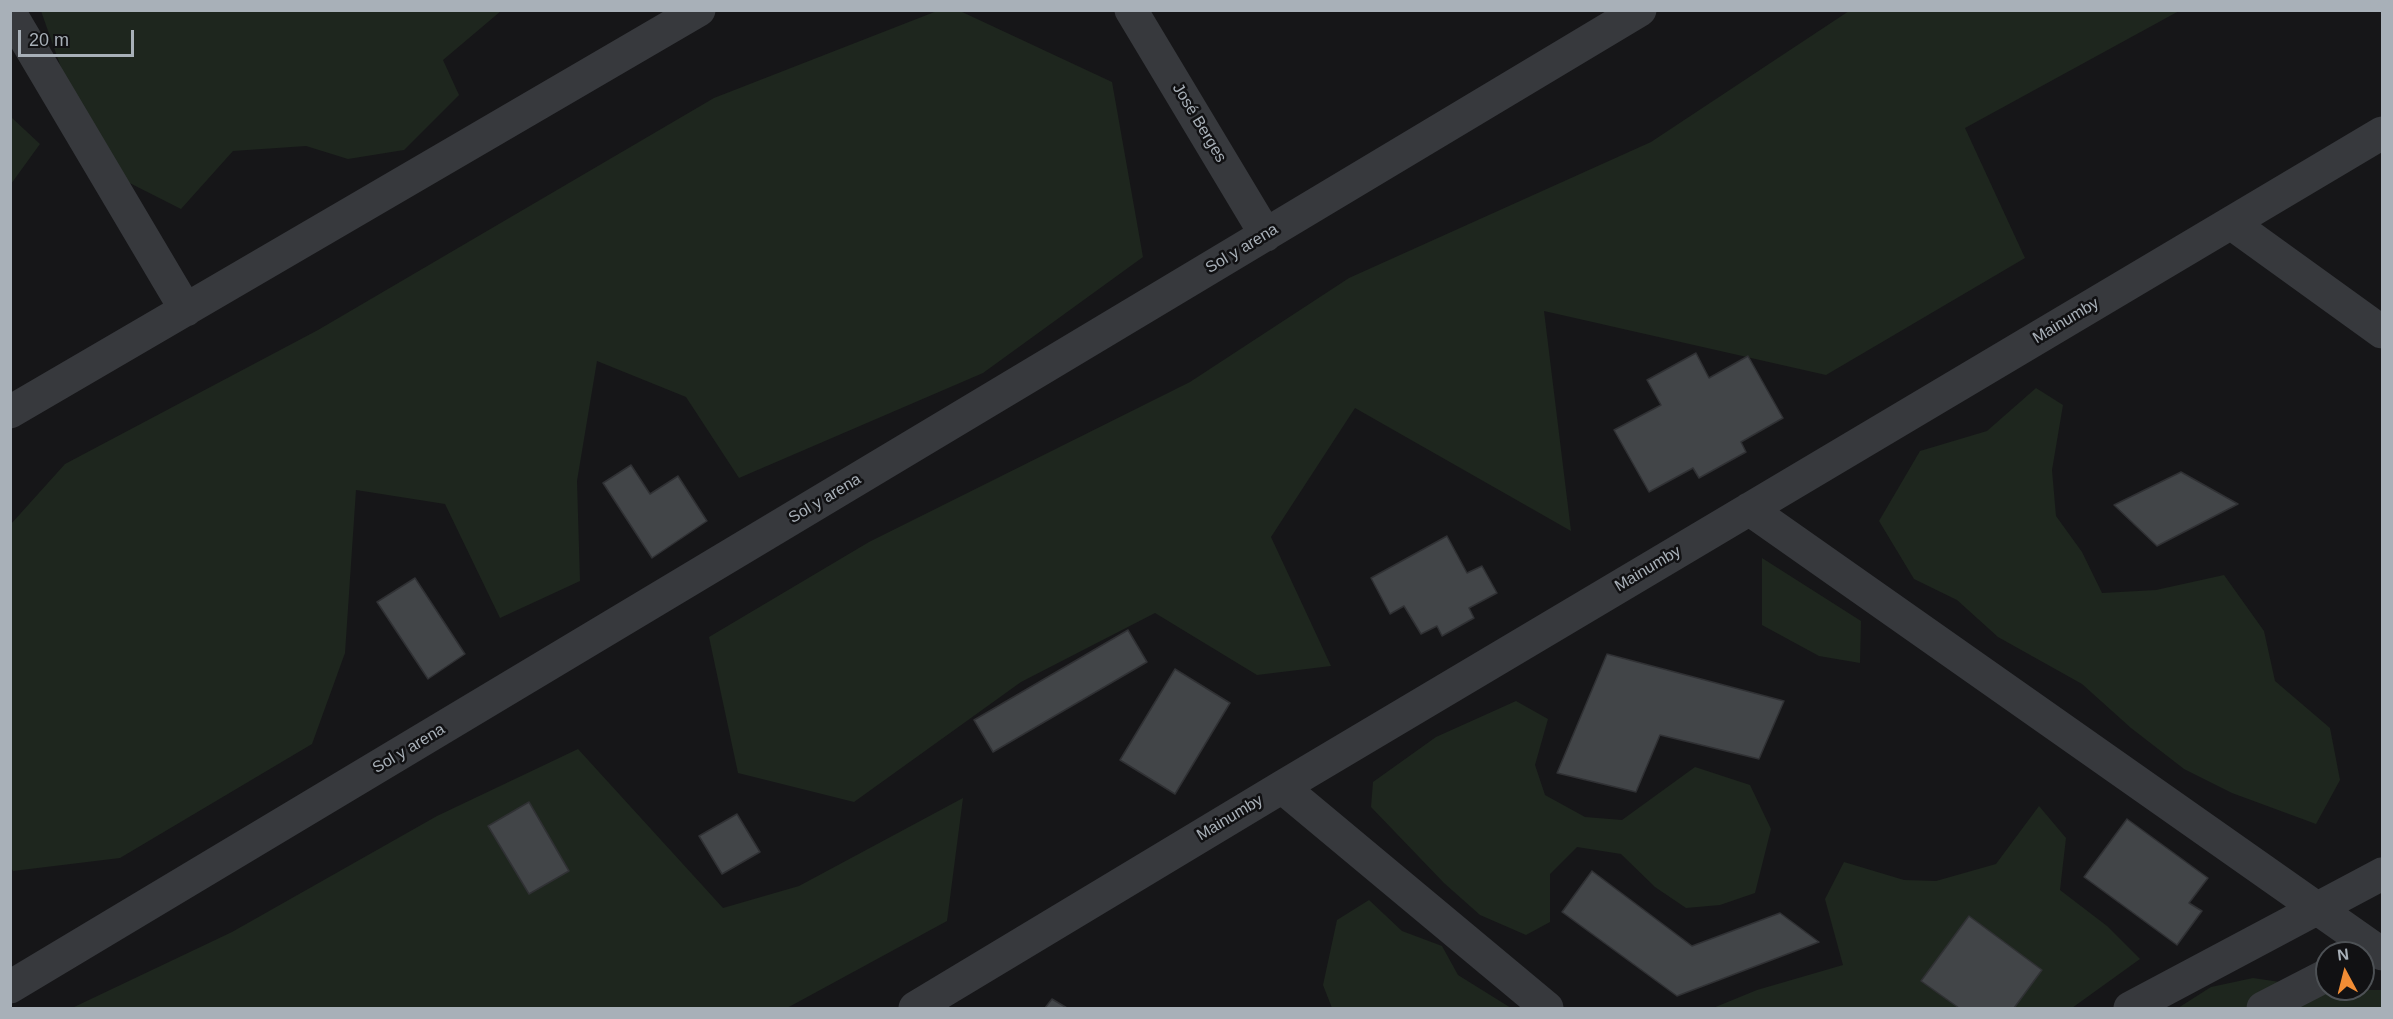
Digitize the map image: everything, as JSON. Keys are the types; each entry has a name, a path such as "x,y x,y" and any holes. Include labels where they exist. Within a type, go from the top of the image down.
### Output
{"street":[{"path":"10,412 699,10"},
{"name":"José Berges","path":"1131,10 1266,235"},
{"name":"Sol y arena","path":"13,979 1266,235 1640,10"},
{"path":"10,13 186,310"},
{"name":"Mainumby","path":"915,1008 1282,787 2382,133"},
{"path":"2231,223 2382,332"},
{"path":"1749,509 2376,952"},
{"path":"1282,787 1547,1008"},
{"path":"2130,1008 2382,874"},
{"path":"2263,1008 2315,981"}],"shaded area":[{"path":"41,11 501,11 443,60 459,95 404,150 348,159 306,146 233,151 181,209 96,166"},
{"path":"937,11 960,11 1112,82 1143,257 983,373 739,478 686,397 597,361 577,481 580,581 500,618 445,504 356,490 345,653 312,744 120,858 13,871 10,866 11,524 65,464 318,330 714,98"},
{"path":"1849,11 2179,11 1965,128 2025,258 1826,375 1544,311 1571,531 1355,408 1271,537 1331,666 1257,675 1155,613 1021,682 854,802 738,773 709,637 869,542 1190,382 1349,278 1651,142"},
{"path":"11,117 40,144 11,184"},
{"path":"2036,388 2063,405 2052,470 2056,516 2082,552 2102,593 2156,590 2224,575 2264,631 2275,681 2330,728 2340,780 2316,824 2232,793 2184,769 2131,728 2082,684 1998,637 1957,600 1914,579 1879,521 1920,451 1987,431"},
{"path":"1762,558 1861,621 1860,663 1819,656 1762,625"},
{"path":"1516,701 1548,719 1535,765 1545,795 1585,817 1622,820 1695,767 1750,785 1771,829 1755,893 1720,905 1686,908 1655,887 1621,854 1577,847 1550,874 1550,922 1526,935 1480,915 1444,883 1371,807 1373,782 1436,737"},
{"path":"578,749 723,908 799,886 963,798 947,921 787,1008 72,1008 232,932 437,816"},
{"path":"2039,806 2066,838 2060,890 2107,926 2140,959 2072,1008 1713,1008 1757,990 1843,965 1825,899 1844,862 1904,880 1936,881 1996,864"},
{"path":"1369,900 1402,931 1442,946 1458,975 1511,1008 1332,1008 1323,985 1337,920"},
{"path":"2253,978 2315,987 2315,1001 2375,1001 2375,990 2382,990 2382,1008 2178,1008 2211,987"}],"building":[{"path":"1696,353 1709,378 1748,356 1783,418 1741,442 1746,452 1699,478 1693,468 1649,492 1614,430 1661,405 1647,380"},
{"path":"631,465 650,494 678,476 707,521 652,558 603,483"},
{"path":"2181,472 2238,504 2157,546 2114,505"},
{"path":"1447,536 1467,573 1482,566 1497,593 1469,608 1474,618 1442,636 1437,626 1421,634 1404,606 1390,614 1371,578"},
{"path":"415,578 465,654 428,679 377,602"},
{"path":"1128,630 1147,662 993,752 974,720"},
{"path":"1607,654 1784,701 1759,759 1660,735 1636,792 1557,773"},
{"path":"1175,669 1230,703 1175,794 1120,760"},
{"path":"529,802 569,871 529,894 488,826"},
{"path":"737,814 760,852 722,874 699,836"},
{"path":"2127,819 2208,878 2189,903 2202,911 2177,945 2084,877"},
{"path":"1592,871 1692,946 1780,913 1819,942 1677,996 1562,912"},
{"path":"1969,916 2042,970 2014,1008 1959,1008 1921,981"},
{"path":"1052,999 1067,1008 1045,1008"}]}
